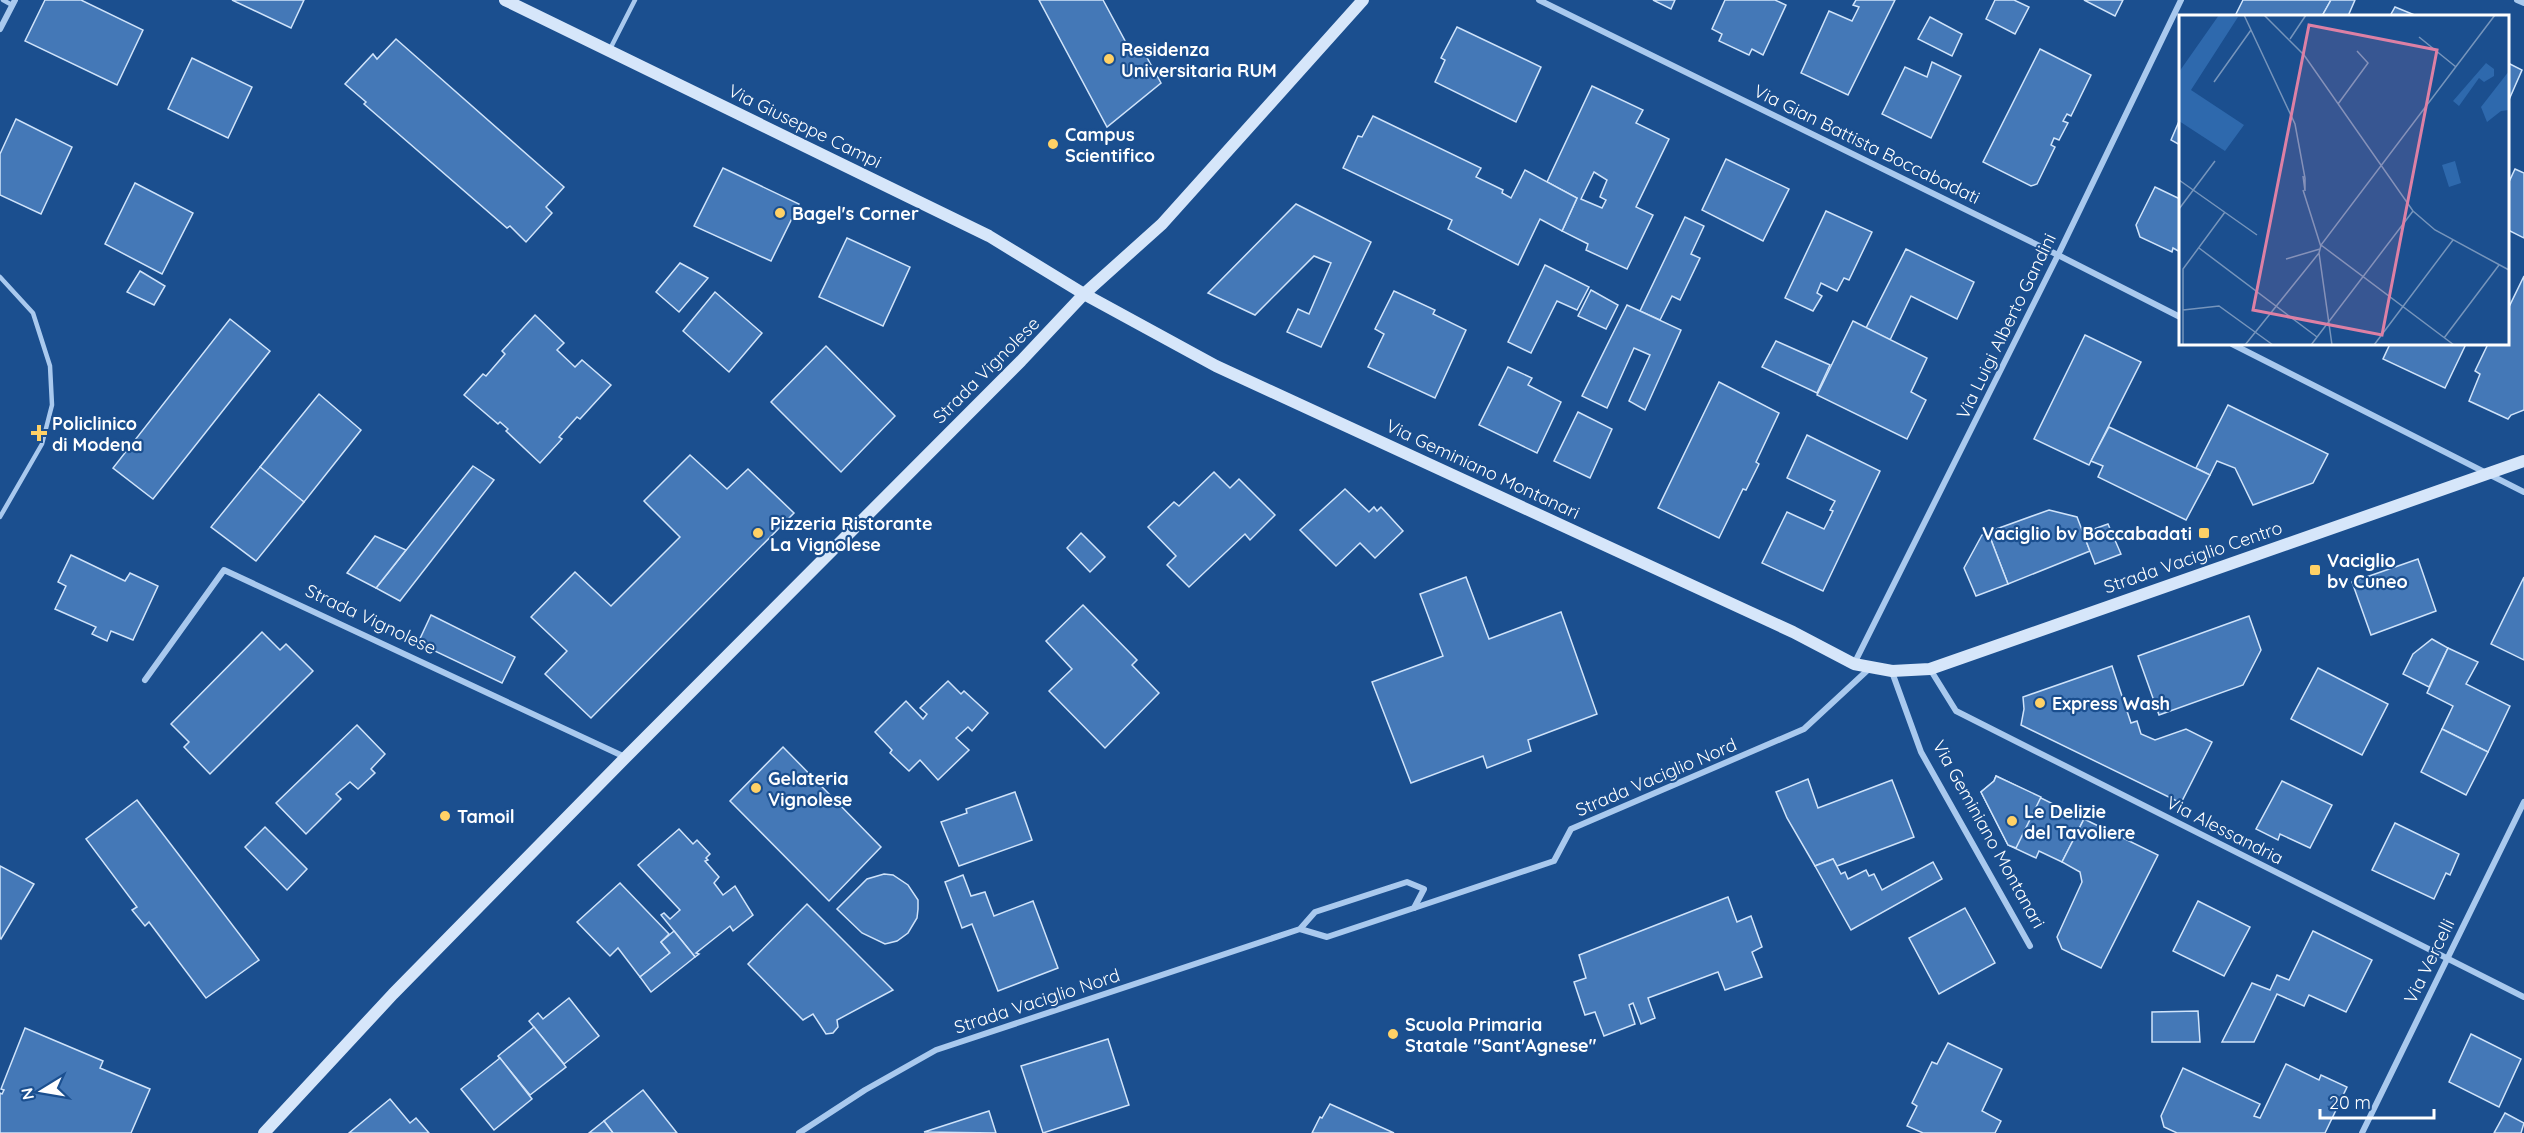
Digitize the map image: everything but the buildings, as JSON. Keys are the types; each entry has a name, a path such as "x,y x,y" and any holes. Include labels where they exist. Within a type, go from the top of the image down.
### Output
{"street":[{"name":"Via Giuseppe Campi","path":"506,0 989,236 1084,294"},
{"name":"Strada Vignolese","path":"264,1133 393,994 625,758 1022,361 1084,294 1162,224 1363,0"},
{"name":"Via Gian Battista Boccabadati","path":"1539,0 2179,316"},
{"name":"Via Luigi Alberto Gandini","path":"1854,664 2058,255 2181,0"},
{"path":"2517,0 2524,3"},
{"path":"0,28 13,2"},
{"name":"Via Geminiano Montanari","path":"1084,294 1216,366 1793,632 1854,664 1871,667"},
{"path":"2234,345 2484,474 2524,492"},
{"name":"Strada Vaciglio Centro","path":"1871,667 1892,671 1929,669 2524,461"},
{"name":"Strada Vignolese","path":"145,680 224,570 625,758"},
{"name":"Strada Vaciglio Nord","path":"1300,929 1327,937 1554,861 1571,829 1804,729 1871,667"},
{"name":"Via Alessandria","path":"1929,669 1956,711 2524,997"},
{"name":"Via Geminiano Montanari","path":"1892,671 1921,752 2030,946"},
{"name":"Via Vercelli","path":"2362,1133 2524,802"},
{"name":"Strada Vaciglio Nord","path":"799,1133 865,1090 936,1050 1300,929 1315,912 1407,882 1424,889 1414,908"}],"lane":[{"path":"3,0 13,2"},
{"path":"609,51 635,0"},
{"path":"0,277 33,313 50,366 52,405 42,444 0,517"}],"place":[{"name":"Residenza Universitaria RUM","path":"1109,59"},
{"name":"Campus Scientifico","path":"1053,144"},
{"name":"Bagel's Corner","path":"780,213"},
{"name":"Policlinico di Modena","path":"39,433"},
{"name":"Pizzeria Ristorante La Vignolese","path":"758,533"},
{"name":"Vaciglio bv Boccabadati","path":"2204,533"},
{"name":"Vaciglio bv Cuneo","path":"2315,570"},
{"name":"Express Wash","path":"2040,703"},
{"name":"Gelateria Vignolese","path":"756,788"},
{"name":"Tamoil","path":"445,816"},
{"name":"Le Delizie del Tavoliere","path":"2012,821"},
{"name":"Scuola Primaria Statale \"Sant'Agnese\"","path":"1393,1034"}]}
